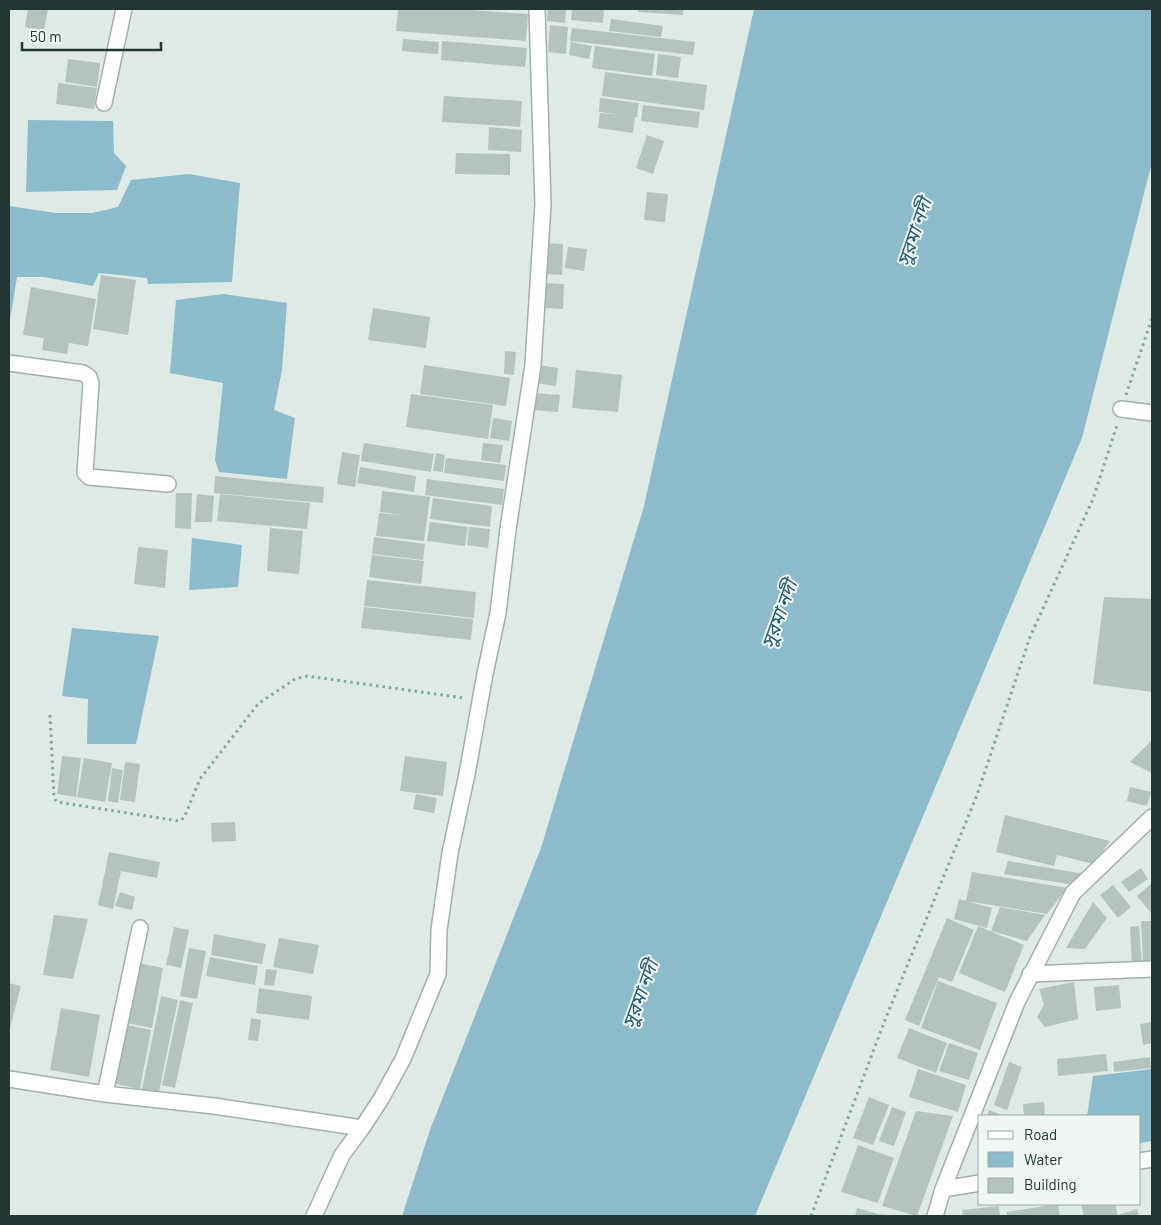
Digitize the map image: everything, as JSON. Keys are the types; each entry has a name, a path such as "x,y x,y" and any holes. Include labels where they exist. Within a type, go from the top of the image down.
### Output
{"street":[{"path":"104,103 124,9"},
{"path":"314,1216 342,1155 362,1128 403,1059 438,974 439,930 450,853 498,613 508,529 533,365 543,204 537,9"},
{"path":"9,364 83,373 89,377 91,383 85,473 89,477 168,484"},
{"path":"1121,409 1152,414"},
{"path":"935,1216 943,1189 1017,1002 1074,893 1152,817"},
{"path":"105,1094 140,928"},
{"path":"1030,974 1152,969"},
{"path":"9,1079 105,1094 214,1106 362,1128"},
{"path":"943,1189 978,1183"}],"path":[{"path":"811,1216 885,1020 976,795 1030,637 1093,499 1152,318"},
{"path":"50,715 54,798 57,802 179,821 184,818 200,780 258,704 295,679 307,676 480,700"}],"water":[{"name":"সুরমা নদী","path":"754,9 1152,9 1152,162 1082,438 755,1216 402,1216 430,1130 541,848 644,506"},
{"path":"28,120 113,121 114,153 126,166 117,190 26,192"},
{"path":"189,174 240,183 232,282 148,284 147,278 99,273 93,286 44,277 17,277 9,325 9,206 56,213 92,213 118,207 131,180"},
{"path":"223,294 287,303 282,370 274,410 295,418 287,479 219,472 215,460 223,383 170,373 176,300"},
{"path":"192,538 242,545 238,587 189,590"},
{"path":"72,628 159,636 136,744 87,744 88,699 62,696"},
{"path":"1152,1069 1152,1141 1141,1143 1141,1115 1087,1115 1093,1076"}],"building":[{"path":"28,9 48,9 44,30 25,27"},
{"path":"398,9 455,9 528,14 526,41 396,31"},
{"path":"548,9 566,9 565,23 547,21"},
{"path":"572,9 604,9 603,23 571,20"},
{"path":"638,9 683,9 683,15 638,12"},
{"path":"611,19 663,26 661,37 609,31"},
{"path":"550,25 568,27 566,54 548,52"},
{"path":"572,28 695,42 693,55 570,41"},
{"path":"403,39 439,42 438,54 402,51"},
{"path":"442,41 527,48 525,67 441,60"},
{"path":"571,42 592,46 589,59 569,55"},
{"path":"595,46 655,54 652,76 592,68"},
{"path":"658,54 681,57 678,78 656,75"},
{"path":"68,59 100,63 97,87 65,82"},
{"path":"605,72 707,85 704,110 602,96"},
{"path":"58,83 97,88 94,109 56,104"},
{"path":"444,96 522,101 520,127 442,122"},
{"path":"600,98 639,103 633,133 598,128 600,113 623,115 599,112"},
{"path":"643,105 700,112 698,128 641,121"},
{"path":"489,127 522,130 521,152 488,150"},
{"path":"647,135 664,141 653,174 636,168"},
{"path":"456,153 510,154 510,175 455,174"},
{"path":"647,192 668,194 665,222 644,220"},
{"path":"546,243 563,244 562,275 544,274"},
{"path":"568,247 587,249 584,271 565,268"},
{"path":"101,275 136,280 128,335 93,329"},
{"path":"546,283 564,284 563,309 545,308"},
{"path":"31,287 96,299 88,346 69,343 67,354 42,350 44,338 23,335"},
{"path":"373,308 430,317 426,348 368,340"},
{"path":"505,351 516,352 514,375 504,374"},
{"path":"424,365 510,378 506,406 420,394"},
{"path":"537,365 558,368 556,386 535,383"},
{"path":"576,370 622,375 618,412 572,408"},
{"path":"534,393 560,395 558,412 533,410"},
{"path":"411,394 493,405 488,439 406,427"},
{"path":"493,418 512,421 509,441 490,438"},
{"path":"364,443 434,454 431,472 361,461"},
{"path":"483,443 503,445 500,463 481,460"},
{"path":"342,452 360,455 355,487 337,484"},
{"path":"436,453 445,455 443,472 433,471"},
{"path":"446,458 506,465 504,481 444,473"},
{"path":"360,467 416,476 414,492 357,483"},
{"path":"215,476 324,487 323,503 214,493"},
{"path":"427,479 504,489 502,505 425,495"},
{"path":"382,491 430,497 424,541 376,536 379,513 408,516 380,512"},
{"path":"176,493 192,493 191,529 175,528"},
{"path":"197,494 214,496 212,522 195,522"},
{"path":"220,494 310,503 307,529 217,521"},
{"path":"433,498 492,506 490,527 430,519"},
{"path":"430,522 468,527 465,546 427,541"},
{"path":"469,527 490,529 488,548 467,545"},
{"path":"270,528 303,531 299,574 267,571"},
{"path":"374,537 425,544 423,560 372,554"},
{"path":"138,547 168,550 165,588 134,584"},
{"path":"372,555 424,561 421,584 369,577"},
{"path":"367,580 476,592 474,618 364,606"},
{"path":"1104,597 1152,599 1152,692 1093,684"},
{"path":"364,607 473,619 471,640 361,628"},
{"path":"1152,740 1152,773 1130,762"},
{"path":"62,756 81,758 76,797 57,794"},
{"path":"405,756 447,762 443,796 400,791"},
{"path":"84,758 112,763 105,802 77,797"},
{"path":"125,762 140,764 135,802 120,800"},
{"path":"112,768 123,770 118,803 108,801"},
{"path":"1130,787 1151,792 1147,806 1127,801"},
{"path":"416,794 437,798 434,813 413,809"},
{"path":"1005,815 1110,841 1094,864 1057,855 1054,866 996,852"},
{"path":"235,822 236,841 212,842 211,823"},
{"path":"109,852 160,862 157,878 121,871 113,909 98,905"},
{"path":"1008,861 1084,874 1075,885 1004,874"},
{"path":"1141,868 1148,879 1129,892 1121,882"},
{"path":"972,872 1067,888 1047,914 966,901"},
{"path":"1152,883 1152,914 1137,896"},
{"path":"1113,885 1131,907 1118,918 1100,895"},
{"path":"120,892 135,897 132,910 115,906"},
{"path":"959,899 992,908 987,928 954,919"},
{"path":"1093,902 1107,918 1085,949 1066,948"},
{"path":"1000,907 1045,915 1027,941 991,931"},
{"path":"54,915 88,919 73,979 43,975"},
{"path":"947,918 974,930 952,982 939,977 919,1026 905,1020"},
{"path":"1141,921 1152,921 1152,963 1143,963"},
{"path":"978,926 1024,945 1005,992 959,973"},
{"path":"1139,926 1142,965 1132,966 1130,927"},
{"path":"174,927 189,930 181,968 166,965"},
{"path":"214,934 266,944 262,964 211,955"},
{"path":"279,938 319,945 313,974 273,967"},
{"path":"189,948 206,951 197,999 180,996"},
{"path":"210,957 258,966 255,985 206,976"},
{"path":"138,963 163,968 152,1028 126,1023"},
{"path":"266,969 277,970 274,986 264,985"},
{"path":"938,981 997,1003 980,1050 921,1028"},
{"path":"1074,982 1078,1019 1045,1027 1037,1017 1044,1005 1039,989"},
{"path":"9,983 21,986 9,1032"},
{"path":"1119,985 1121,1008 1096,1011 1094,987"},
{"path":"259,988 312,996 309,1020 256,1013"},
{"path":"161,996 178,1000 159,1092 142,1089"},
{"path":"180,1000 193,1003 175,1088 162,1085"},
{"path":"61,1008 100,1015 89,1077 50,1070"},
{"path":"251,1018 261,1020 258,1041 248,1040"},
{"path":"1152,1022 1152,1043 1143,1045 1140,1024"},
{"path":"127,1025 151,1030 140,1089 116,1084"},
{"path":"909,1028 947,1043 936,1073 897,1058"},
{"path":"949,1043 978,1053 969,1080 939,1071"},
{"path":"1106,1054 1108,1071 1058,1076 1057,1059"},
{"path":"1150,1057 1151,1068 1114,1072 1113,1062"},
{"path":"1009,1062 1022,1067 1007,1110 994,1105"},
{"path":"918,1069 966,1085 958,1112 909,1097"},
{"path":"869,1097 889,1105 873,1145 853,1138"},
{"path":"1044,1102 1045,1115 1024,1115 1023,1104"},
{"path":"892,1107 906,1112 894,1146 879,1141"},
{"path":"989,1110 1002,1115 987,1115"},
{"path":"916,1111 953,1116 917,1216 882,1206"},
{"path":"858,1145 894,1158 878,1203 841,1192"},
{"path":"1058,1205 1060,1216 1007,1216 1007,1212"},
{"path":"1081,1205 1115,1205 1118,1216 1084,1216"},
{"path":"999,1206 1000,1216 963,1216 962,1210"},
{"path":"857,1208 882,1214 887,1216 855,1216"},
{"path":"1137,1209 1139,1216 1120,1216 1120,1214"}]}
